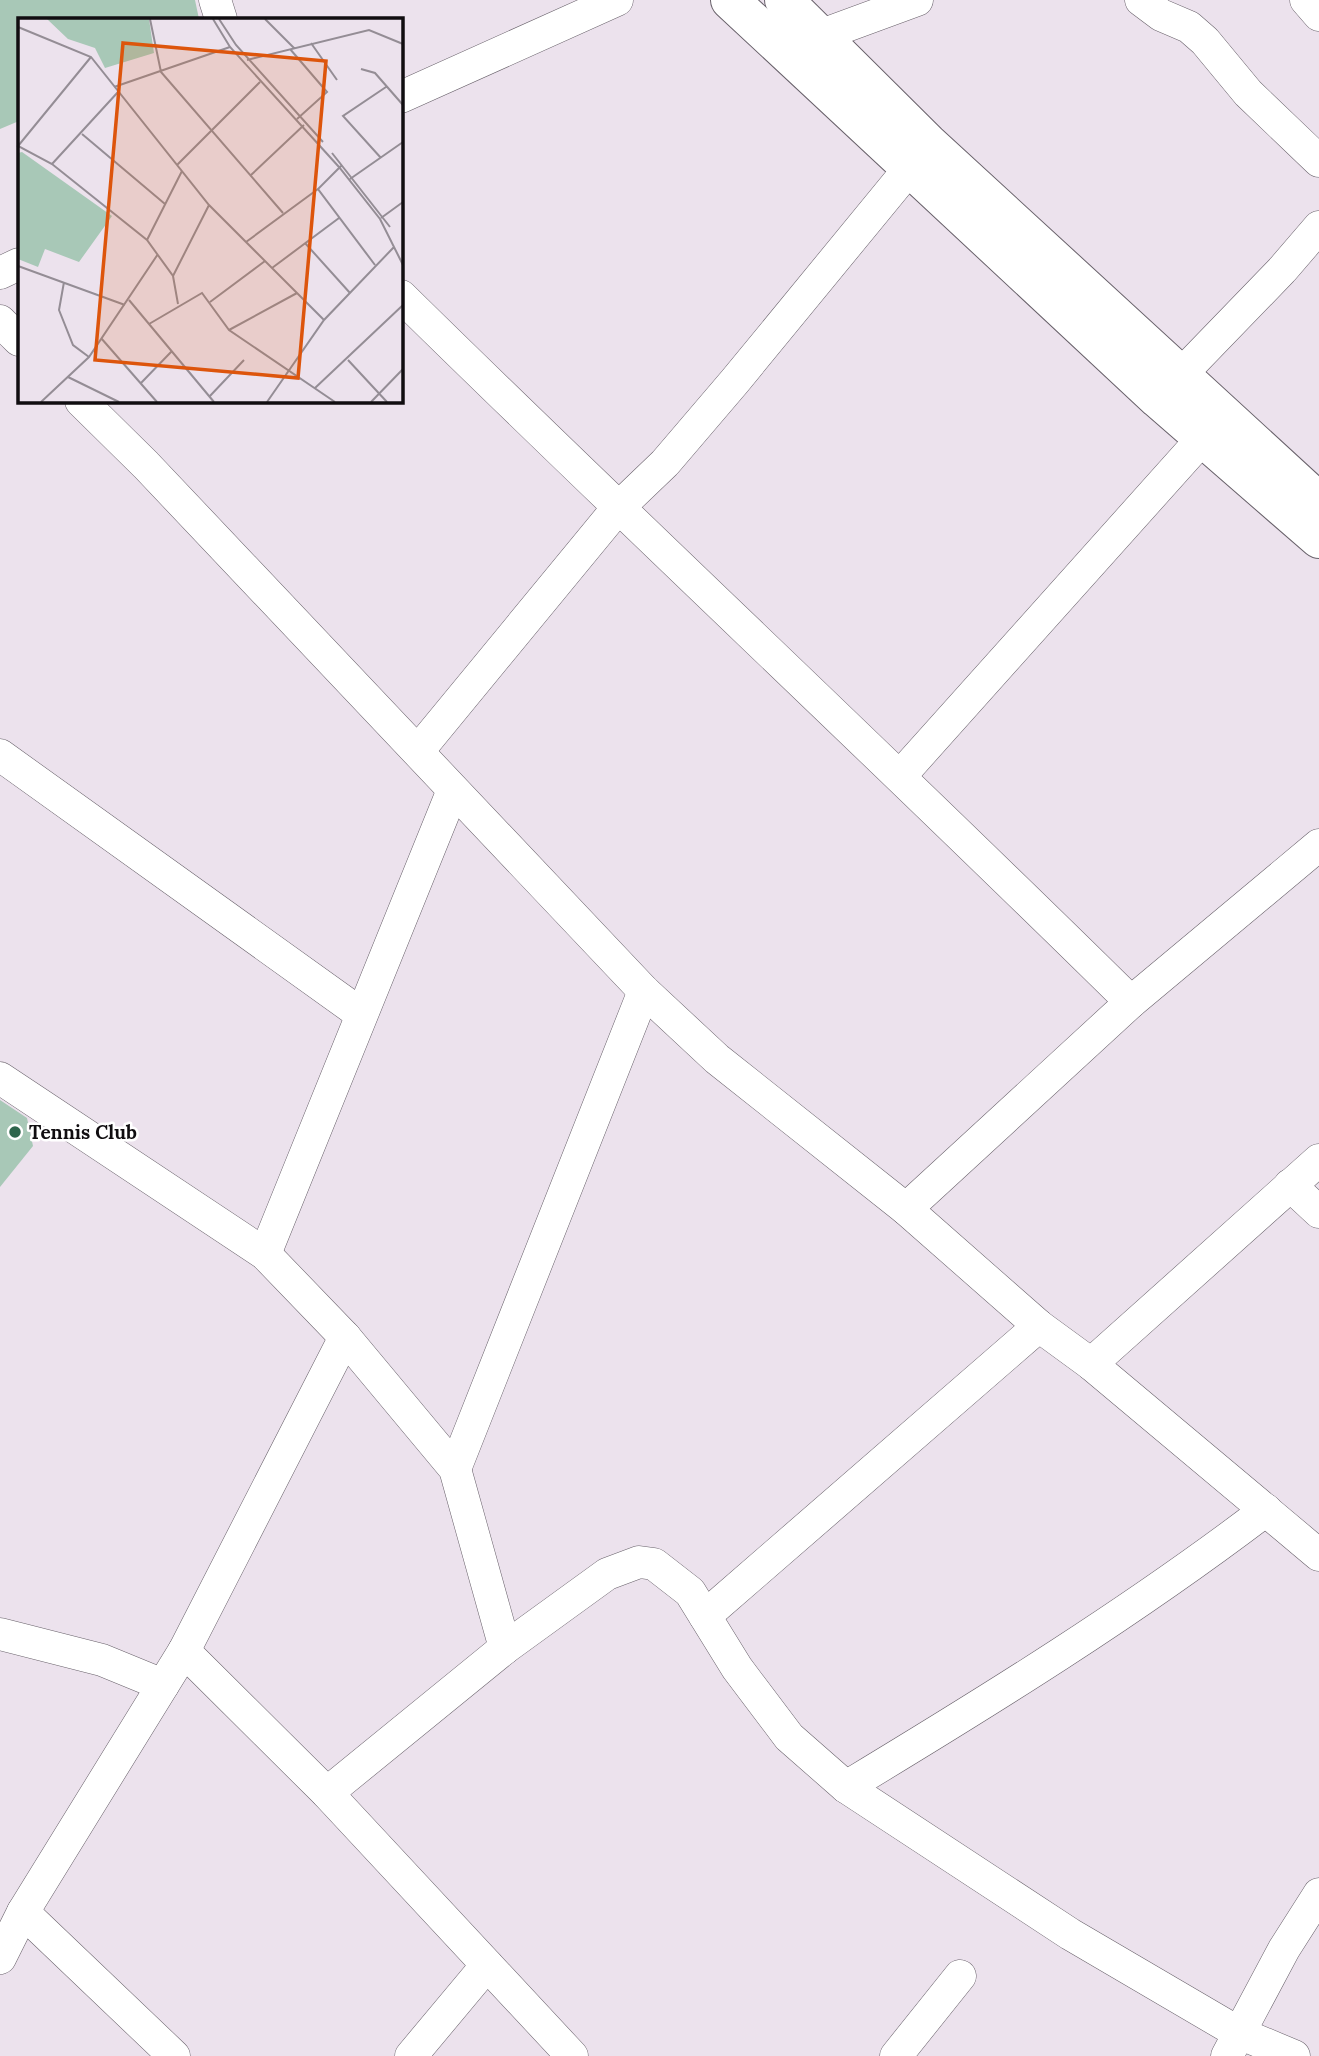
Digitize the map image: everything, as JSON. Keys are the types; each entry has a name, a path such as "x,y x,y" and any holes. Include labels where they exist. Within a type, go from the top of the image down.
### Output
{"street":[{"path":"215,0 221,18"},
{"path":"402,97 617,0"},
{"path":"730,0 909,169 1214,426 1319,539"},
{"path":"784,0 1169,386"},
{"path":"782,51 917,0"},
{"path":"1141,0 1161,15 1189,27 1205,41 1248,93 1319,161"},
{"path":"1306,0 1319,15"},
{"path":"418,751 617,509 664,463 726,392 909,169"},
{"path":"1169,386 1282,270 1319,226"},
{"path":"0,272 18,264"},
{"path":"402,297 617,509 901,775 1131,1002"},
{"path":"0,321 18,339"},
{"path":"82,402 146,465 644,991 717,1059 906,1209 1039,1326 1091,1364 1319,1555"},
{"path":"1214,426 1319,502"},
{"path":"901,775 1214,426"},
{"path":"0,755 361,1014"},
{"path":"265,1254 453,790"},
{"path":"906,1209 1131,1002 1319,845"},
{"path":"455,1469 644,991"},
{"path":"0,1078 265,1254 345,1337 455,1469 505,1648"},
{"path":"1091,1364 1319,1160"},
{"path":"1290,1185 1319,1212"},
{"path":"705,1616 1039,1326"},
{"path":"0,1958 23,1912 184,1651 345,1337"},
{"path":"846,1787 1015,1685 1201,1559 1266,1510"},
{"path":"327,1793 505,1648 607,1574 639,1562 654,1564 677,1580 705,1616 737,1668 789,1737 846,1787 1233,2045 1294,2056"},
{"path":"0,1634 102,1660 163,1685"},
{"path":"184,1651 327,1793 572,2056"},
{"path":"1233,2045 1284,1949 1319,1894"},
{"path":"23,1912 174,2056"},
{"path":"411,2056 487,1965"},
{"path":"896,2056 960,1976"}],"green space":[{"path":"0,0 195,0 199,18 18,18 18,121 0,129"},
{"name":"Tennis Club","path":"0,1100 27,1118 33,1146 0,1187"}],"place":[{"name":"Tennis Club","path":"15,1132"}]}
